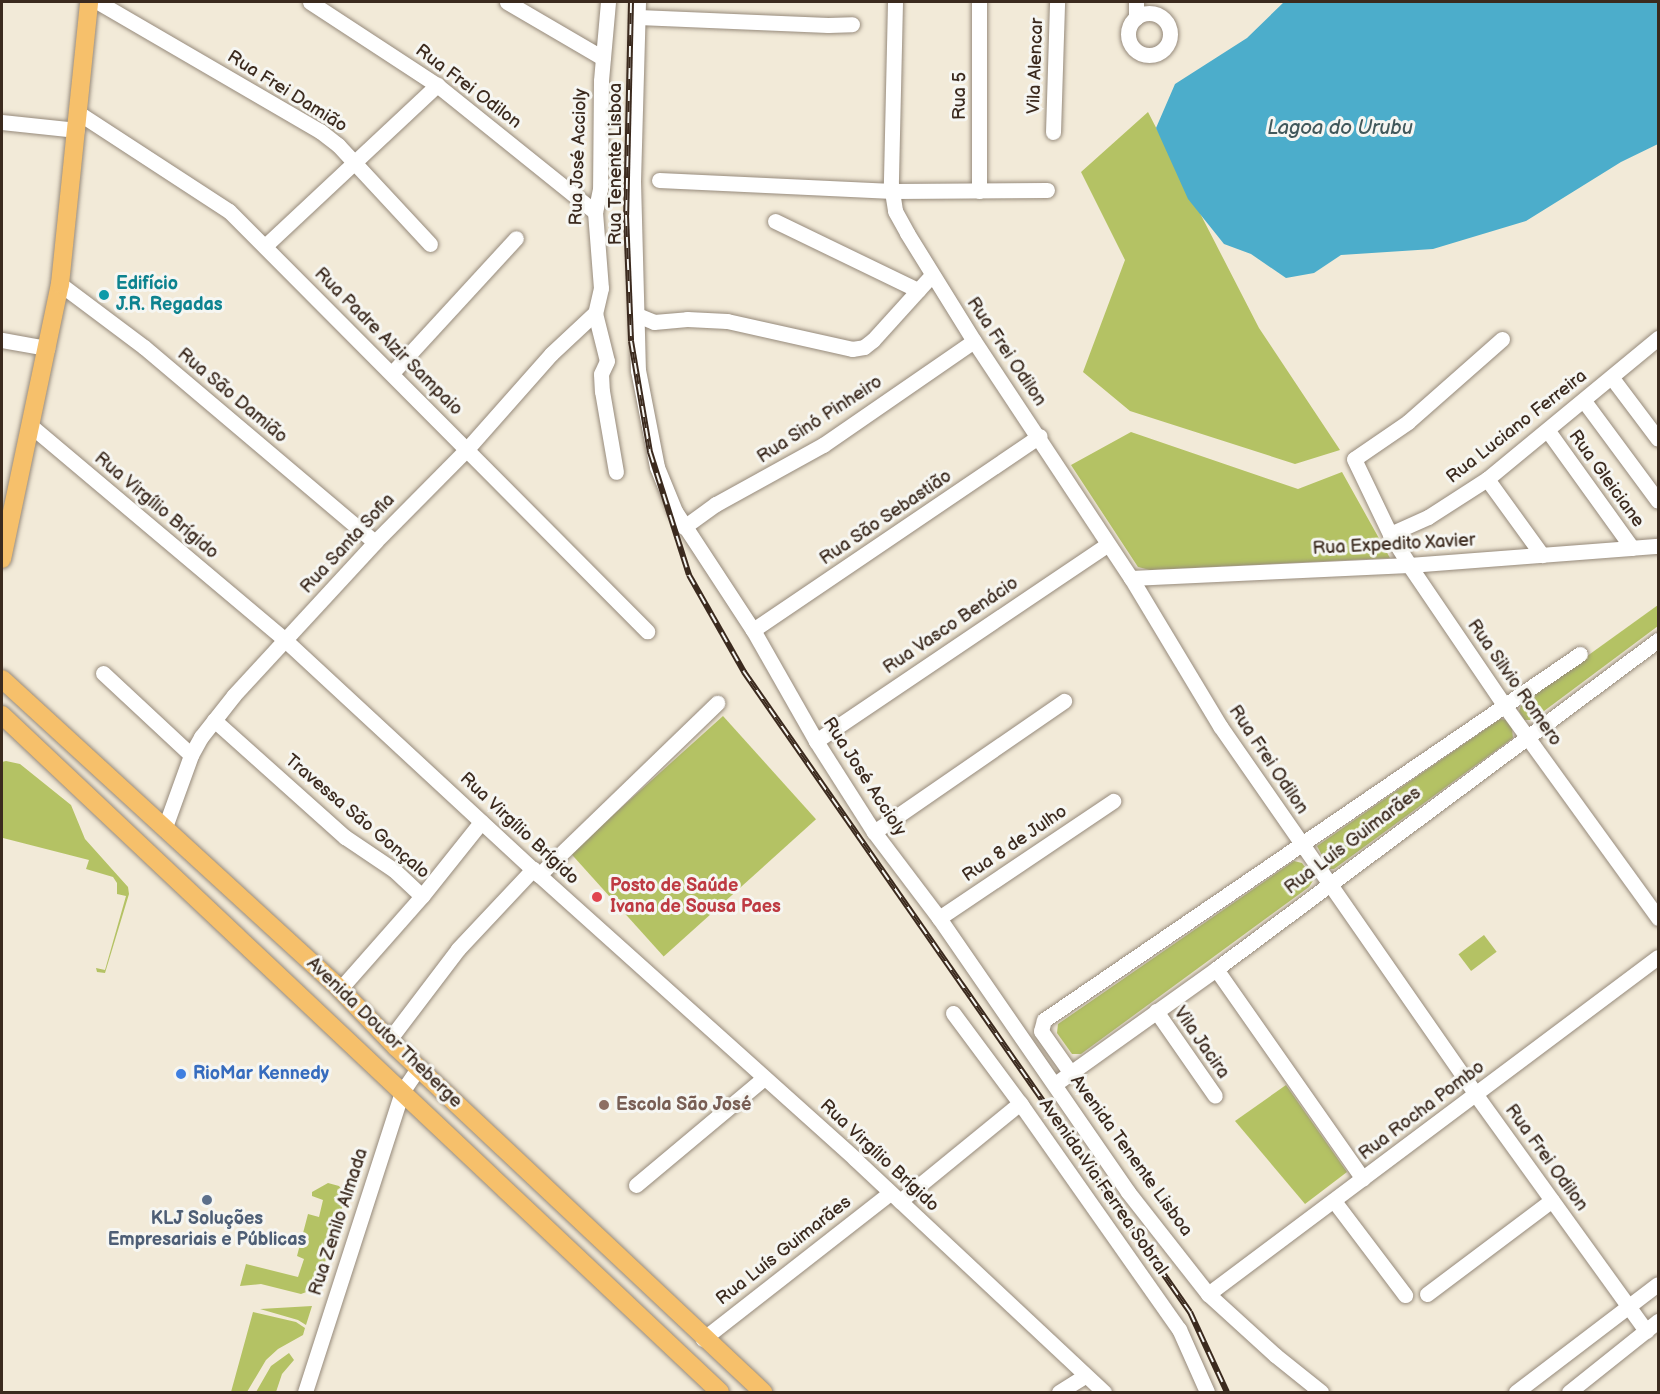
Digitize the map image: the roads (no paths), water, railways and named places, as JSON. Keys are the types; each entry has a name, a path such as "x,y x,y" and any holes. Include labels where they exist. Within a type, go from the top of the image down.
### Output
{"main road":[{"path":"2,560 60,284 89,2"},
{"name":"Avenida Doutor Theberge","path":"2,679 165,826 340,989 418,1068 707,1343 763,1392"},
{"name":"Avenida Doutor Theberge","path":"2,716 720,1392"},
{"path":"2,730 22,734"},
{"path":"253,950 253,942 259,933 265,928 273,927"},
{"path":"692,1366 707,1343"}],"street":[{"name":"Rua Frei Damião","path":"98,2 320,131 338,145 430,244"},
{"name":"Rua Frei Odilon","path":"310,2 437,85 595,212"},
{"path":"507,2 603,58"},
{"name":"Rua José Accioly","path":"595,313 600,288 595,212 600,189 603,58 608,2"},
{"name":"Rua Frei Odilon","path":"894,2 891,185 895,211 932,275 1131,578 1220,726 1476,1095 1629,1306 1652,1326"},
{"name":"Rua 5","path":"979,2 980,191"},
{"name":"Vila Alencar","path":"1053,132 1057,2"},
{"path":"1136,2 1136,18"},
{"path":"638,9 828,26 852,24"},
{"name":"Rua Tenente Lisboa","path":"638,9 633,181 638,370 663,488 684,527"},
{"path":"265,246 437,85"},
{"name":"Rua Padre Alzir Sampaio","path":"77,112 229,211 647,631"},
{"path":"2,122 77,130"},
{"path":"659,180 893,191 1047,190"},
{"path":"775,221 918,290"},
{"path":"392,373 516,238"},
{"path":"638,325 687,319 728,321 852,349 864,347 932,275"},
{"name":"Rua São Damião","path":"60,284 144,347 375,542"},
{"path":"595,313 607,361 602,374 602,392 616,472"},
{"name":"Rua Santa Sofia","path":"165,826 191,755 214,720 375,542 467,449 550,354 595,313"},
{"name":"Rua Luciano Ferreira","path":"1390,534 1428,517 1487,479 1548,432 1659,338"},
{"name":"Rua Silvio Romero","path":"1502,339 1408,422 1354,459 1390,534 1409,565 1504,705 1659,918"},
{"path":"2,340 47,348"},
{"name":"Rua Sinó Pinheiro","path":"684,527 716,504 823,445 974,340"},
{"path":"1612,378 1659,439"},
{"path":"1584,401 1659,501"},
{"name":"Rua Virgílio Brígido","path":"31,426 285,640 536,872 895,1197 1104,1392"},
{"name":"Rua Gleiciane","path":"1548,432 1632,548"},
{"name":"Rua São Sebastião","path":"753,630 1038,436"},
{"path":"1487,479 1542,555"},
{"name":"Rua José Accioly","path":"684,527 753,630 816,741 874,832 939,918 1022,1040"},
{"name":"Rua Vasco Benácio","path":"816,741 1108,544"},
{"name":"Rua Expedito Xavier","path":"1131,578 1409,565 1659,546"},
{"name":"Rua Luís Guimarães","path":"1055,1084 1216,969 1328,883 1659,640"},
{"name":"Rua Luís Guimarães","path":"1070,1072 1041,1031 1044,1020 1580,654"},
{"path":"103,673 191,755"},
{"path":"874,832 1064,701"},
{"path":"389,1040 458,949 536,872 717,704"},
{"name":"Travessa São Gonçalo","path":"214,720 345,837 394,870 422,896"},
{"name":"Rua 8 de Julho","path":"939,918 1113,801"},
{"path":"340,989 422,896 482,822"},
{"name":"Rua Rocha Pombo","path":"1208,1294 1659,957"},
{"path":"1216,969 1363,1179"},
{"name":"Vila Jacira","path":"1156,1011 1215,1096"},
{"name":"Avenida Via Ferrea Sobral","path":"952,1013 1020,1103 1179,1329 1207,1392"},
{"name":"Avenida Tenente Lisboa","path":"1022,1040 1055,1084 1128,1192 1208,1294 1275,1355 1322,1392"},
{"name":"Rua Zenilo Almada","path":"305,1392 402,1092 418,1068"},
{"path":"636,1185 764,1078"},
{"name":"Rua Luís Guimarães","path":"707,1343 1020,1103"},
{"path":"1427,1294 1552,1200"},
{"path":"1334,1201 1405,1295"},
{"path":"1516,1392 1659,1284"},
{"path":"1569,1392 1652,1326"},
{"path":"1059,1392 1085,1376"}],"water":[{"name":"Lagoa do Urubu","path":"1284,2 1658,2 1658,144 1621,162 1526,221 1433,249 1341,255 1314,273 1286,278 1251,254 1224,244 1188,199 1156,128 1175,84 1247,38"}],"railway":[{"path":"631,2 626,215 631,341 650,452 689,575 744,672 1190,1312 1227,1392"}],"place":[{"name":"Edifício J.R. Regadas","path":"104,295"},
{"name":"Posto de Saúde Ivana de Sousa Paes","path":"597,897"},
{"name":"RioMar Kennedy","path":"181,1074"},
{"name":"Escola São José","path":"604,1105"},
{"name":"KLJ Soluções Empresariais e Públicas","path":"207,1200"}]}
